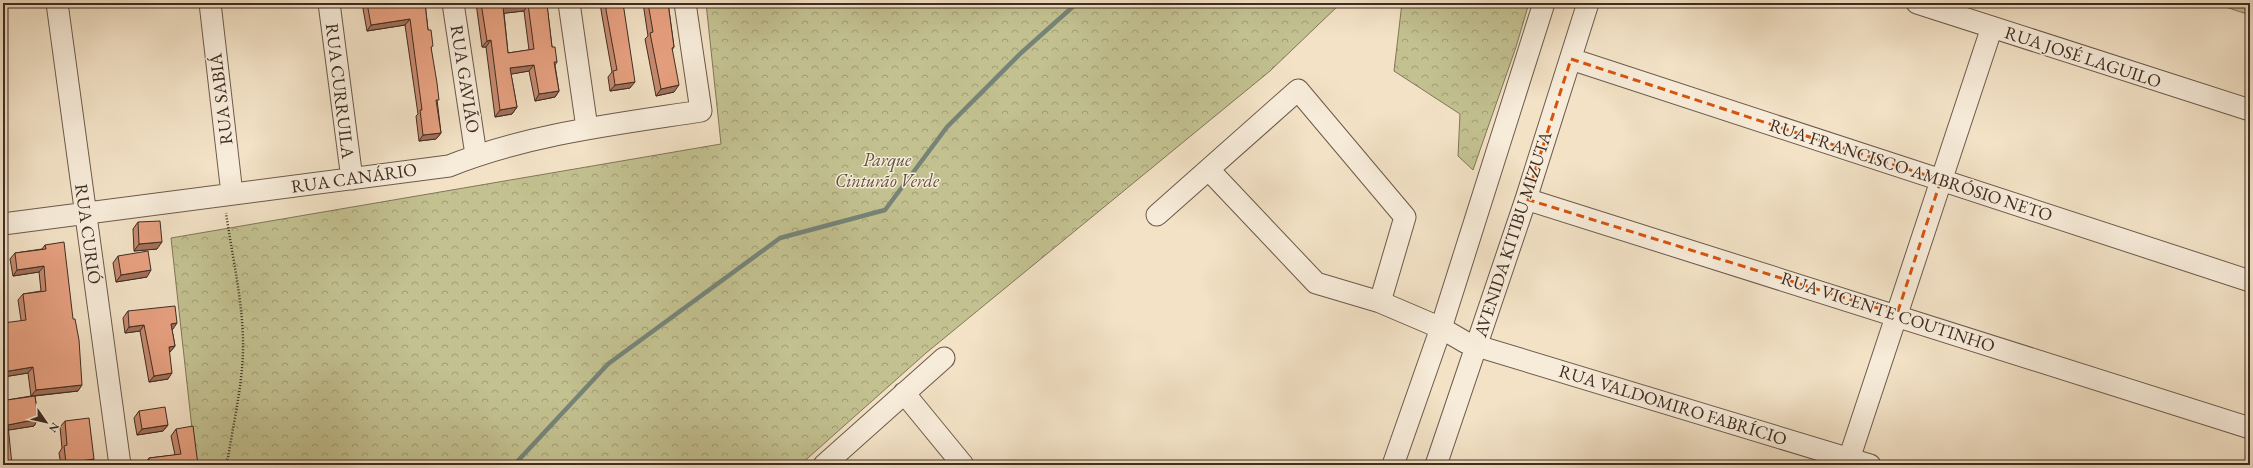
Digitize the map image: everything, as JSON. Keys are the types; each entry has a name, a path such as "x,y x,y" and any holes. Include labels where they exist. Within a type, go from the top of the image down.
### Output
{"street":[{"name":"RUA CURIÓ","path":"57,3 120,465"},
{"name":"RUA SABIÁ","path":"210,3 229,202"},
{"name":"RUA CURRUILA","path":"329,3 352,178"},
{"name":"RUA GAVIÃO","path":"453,3 476,155"},
{"path":"569,3 587,128"},
{"name":"RUA CANÁRIO","path":"3,224 86,214 229,202 352,178 449,166 476,155 587,128 701,111 685,3"},
{"path":"1393,465 1441,328 1544,3"},
{"name":"AVENIDA KITIBU MIZUTA","path":"1436,465 1526,199 1588,3"},
{"name":"RUA JOSÉ LAGUILO","path":"1917,3 2250,110"},
{"path":"1848,462 1992,27"},
{"name":"RUA FRANCISCO AMBRÓSIO NETO","path":"1571,59 2250,281"},
{"path":"1157,215 1298,90 1406,217 1380,302"},
{"name":"RUA VALDOMIRO FABRÍCIO","path":"1209,170 1316,283 1380,302 1441,328 1465,342 1477,346 1848,462 1870,465"},
{"name":"RUA VICENTE COUTINHO","path":"1526,199 1897,314 2250,428"},
{"path":"824,465 944,358"},
{"path":"904,393 963,465"}],"path":[{"path":"224,465 228,458 240,383 243,341 240,291 229,202"}],"highlighted area":[{"path":"1571,59 1941,180 1897,314 1526,199"}],"green space":[{"name":"Parque Cinturão Verde","path":"706,3 1341,3 1270,71 926,353 800,465 196,465 171,238 721,144"},
{"path":"1402,3 1529,3 1516,47 1473,170 1458,156 1460,114 1394,71"},
{"path":"2213,3 2250,3 2250,15"}],"building":[{"path":"367,3 425,3 428,30 431,30 433,46 431,47 439,100 436,100 441,133 423,135 420,110 422,110 410,19 371,25"},
{"path":"481,3 549,3 547,4 552,47 555,47 557,62 554,62 559,91 539,94 534,65 510,68 517,107 500,110 491,40 487,41","holes":["528,4 534,49 508,53 503,7"]},
{"path":"606,3 623,3 635,82 615,85 613,71 617,70"},
{"path":"648,3 668,3 674,47 672,48 679,85 661,89 650,33 653,32"},
{"path":"160,221 162,242 139,244 138,222"},
{"path":"64,242 73,319 75,319 79,340 82,385 36,390 33,367 3,372 3,323 26,320 23,294 46,291 44,266 17,270 15,253 46,249 45,245"},
{"path":"148,251 151,270 121,275 118,256"},
{"path":"175,306 177,323 171,324 175,346 169,347 172,373 154,376 144,325 129,327 128,311"},
{"path":"3,378 7,400 35,396 38,419 8,425 12,465 3,465"},
{"path":"165,407 168,425 142,429 139,411"},
{"path":"89,418 94,459 66,463 64,446 67,445 65,421"},
{"path":"193,426 198,465 149,465 149,458 181,454 176,429"}],"waterway":[{"path":"514,465 608,364 780,238 885,210 947,127 1021,53 1077,3"}]}
